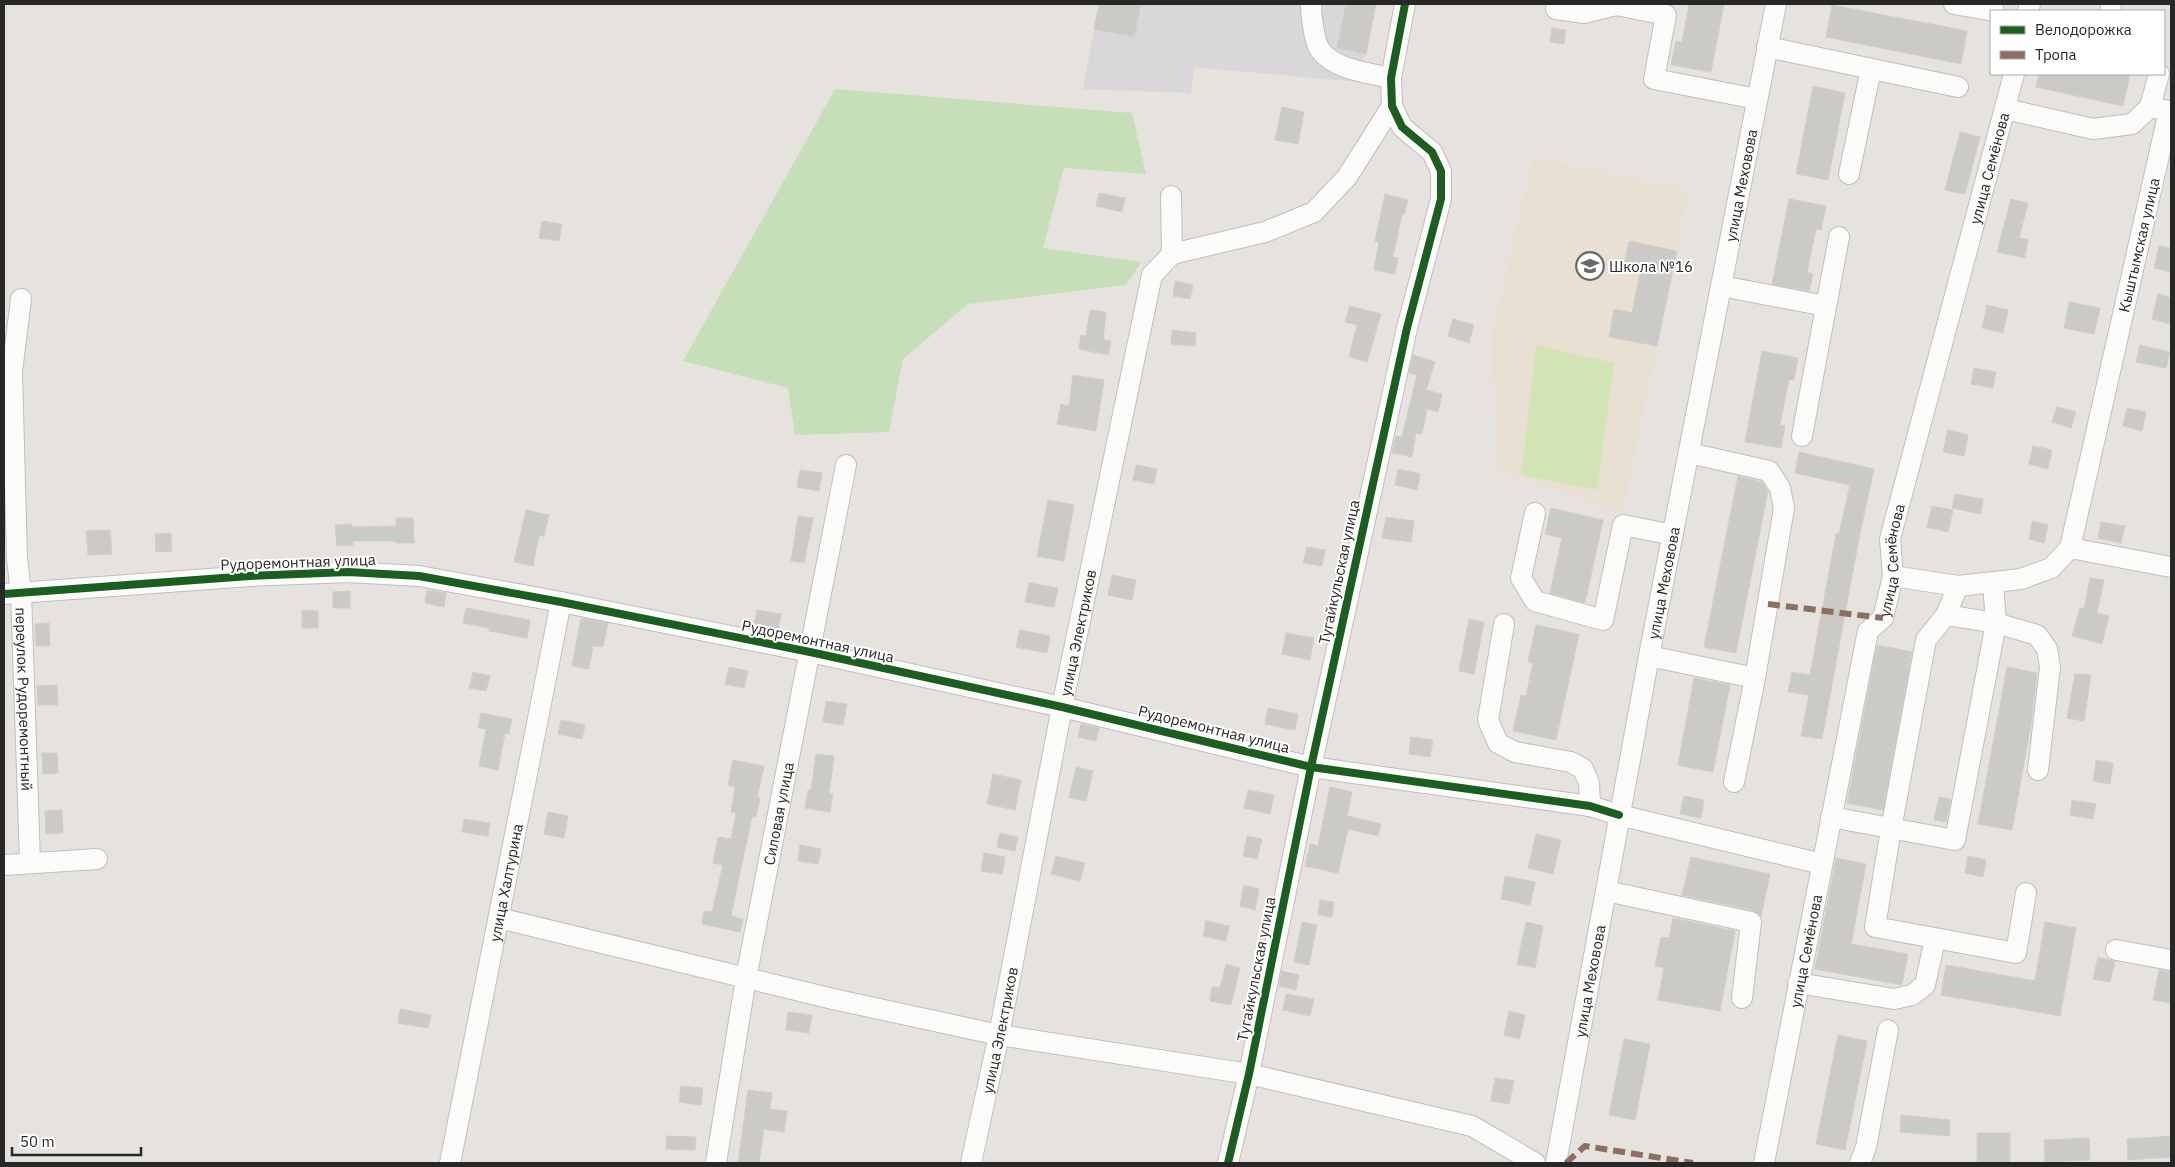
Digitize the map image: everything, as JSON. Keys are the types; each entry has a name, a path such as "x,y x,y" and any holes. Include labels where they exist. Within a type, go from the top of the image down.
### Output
{"street":[{"path":"1310,4 1311,16 1320,49 1338,65 1392,78"},
{"name":"Тугайкульская улица","path":"1228,1163 1249,1074 1310,767 1405,338 1440,199 1441,171 1432,152 1402,127 1392,106 1392,78 1405,4"},
{"name":"улица Меховова","path":"1556,1163 1649,656 1776,4"},
{"path":"1954,4 1990,10"},
{"path":"1556,9 1584,13 1616,5 1666,15 1654,79 1757,99"},
{"path":"1767,48 1958,87"},
{"path":"1849,174 1871,69"},
{"name":"улица Семёнова","path":"1764,1163 1830,817 1868,631 1883,618 1893,576 1890,539 2014,75"},
{"name":"Кыштымская улица","path":"2070,548 2164,110 2159,75"},
{"path":"1171,196 1172,254 1265,232 1314,212 1347,176 1392,106"},
{"path":"2006,109 2093,129 2132,124 2164,110"},
{"path":"1802,436 1839,237"},
{"name":"улица Электриков","path":"971,1163 999,1035 1062,707 1152,275 1172,254"},
{"path":"1721,286 1826,306"},
{"name":"переулок Рудоремонтный","path":"21,299 12,372 17,558 12,593 30,862"},
{"path":"1689,453 1769,471 1780,488 1784,508 1755,678 1734,782"},
{"name":"Силовая улица","path":"716,1163 746,978 846,465"},
{"path":"1535,513 1521,578 1534,601 1603,620 1624,526 1673,535"},
{"path":"1893,576 1958,586 2020,579 2051,568 2070,548 2171,567"},
{"name":"Рудоремонтная улица","path":"12,593 250,576 348,572 419,576 561,602 810,652 1062,707 1310,767 1590,806 1619,815 1822,864"},
{"path":"1830,817 1955,840 1996,623 1993,582"},
{"path":"1958,586 1946,615 1926,640 1875,927 2016,953 2026,893"},
{"name":"улица Халтурина","path":"450,1163 561,602"},
{"path":"1946,615 1996,623 2037,635 2047,649 2050,667 2038,770"},
{"path":"1504,624 1488,720 1498,743 1515,752 1571,762 1583,769 1589,782 1590,806"},
{"path":"1649,656 1755,678"},
{"path":"4,865 97,859"},
{"path":"1606,891 1751,922 1742,998"},
{"path":"500,918 746,978 999,1035 1249,1074 1472,1126 1535,1163"},
{"path":"1798,983 1894,999 1912,996 1925,985 1935,939"},
{"path":"2116,950 2171,960"},
{"path":"1860,1163 1866,1147 1888,1030"}],"shaded area":[{"path":"1099,4 1376,4 1358,82 1194,67 1191,93 1083,89"},
{"name":"Школа №16","path":"1533,157 1688,192 1623,513 1498,471 1491,339"}],"green space":[{"path":"835,89 1132,113 1146,174 1064,168 1043,248 1141,262 1126,285 968,304 903,359 889,432 795,435 788,388 683,361"},
{"path":"1536,345 1614,363 1597,490 1521,475"}],"building":[{"path":"1099,4 1141,4 1134,37 1094,29"},
{"path":"1346,4 1376,4 1366,54 1337,48"},
{"path":"1689,4 1724,4 1711,72 1671,65 1676,41 1682,42"},
{"path":"1832,5 1967,31 1961,64 1826,37"},
{"path":"1552,28 1566,30 1564,44 1550,42"},
{"path":"2039,75 2130,75 2123,106 2036,87"},
{"path":"1813,86 1845,93 1828,180 1796,174"},
{"path":"1282,107 1304,112 1298,144 1275,140"},
{"path":"1960,132 1980,137 1965,194 1945,190"},
{"path":"1099,193 1125,198 1122,212 1096,206"},
{"path":"1385,194 1408,200 1404,215 1402,214 1393,257 1398,258 1395,274 1374,270 1379,242 1375,241"},
{"path":"1789,199 1826,206 1821,230 1816,229 1807,272 1813,274 1809,291 1772,284"},
{"path":"2011,199 2028,203 2019,238 2028,240 2025,258 1997,252"},
{"path":"542,221 562,224 559,241 539,238"},
{"path":"1629,241 1677,251 1657,346 1609,337 1614,309 1632,313 1640,272 1623,269"},
{"path":"2159,246 2171,248 2171,272 2154,268"},
{"path":"1175,281 1193,285 1190,299 1173,296"},
{"path":"2158,294 2171,298 2171,324 2152,319"},
{"path":"2069,302 2100,308 2094,334 2064,328"},
{"path":"1987,305 2008,310 2003,333 1982,328"},
{"path":"1350,306 1381,314 1367,362 1349,357 1357,325 1345,322"},
{"path":"1090,310 1106,312 1103,339 1111,341 1108,355 1079,349 1081,335 1086,336"},
{"path":"1453,319 1474,325 1469,343 1448,336"},
{"path":"1172,330 1196,333 1195,346 1171,344"},
{"path":"2140,345 2170,352 2166,368 2136,362"},
{"path":"1762,351 1798,358 1794,380 1789,379 1780,425 1785,426 1781,448 1745,442"},
{"path":"1413,355 1435,362 1426,390 1442,394 1438,412 1427,409 1422,434 1416,433 1412,457 1392,453 1396,436 1402,437 1417,375 1409,373"},
{"path":"1974,368 1996,372 1993,388 1971,384"},
{"path":"1073,375 1104,380 1096,431 1057,424 1061,404 1069,406"},
{"path":"2057,407 2076,412 2071,428 2052,422"},
{"path":"2127,408 2146,412 2142,431 2123,426"},
{"path":"1948,430 1968,435 1964,456 1943,452"},
{"path":"2033,446 2052,450 2048,469 2029,464"},
{"path":"1799,452 1874,469 1859,538 1822,739 1801,736 1809,695 1788,692 1792,672 1810,675 1836,534 1839,534 1850,485 1795,473"},
{"path":"1136,465 1157,469 1154,484 1133,480"},
{"path":"1398,469 1420,474 1417,490 1395,485"},
{"path":"800,470 822,473 819,491 797,487"},
{"path":"1738,476 1762,482 1768,491 1736,653 1704,647"},
{"path":"1955,494 1983,499 1981,514 1952,508"},
{"path":"1048,500 1074,505 1064,561 1037,556"},
{"path":"1932,506 1953,510 1948,532 1927,527"},
{"path":"1551,508 1603,520 1585,603 1550,593 1562,538 1545,534"},
{"path":"526,510 549,515 544,536 539,535 533,566 514,562"},
{"path":"798,516 813,518 804,563 791,561"},
{"path":"1386,517 1414,521 1411,542 1382,538"},
{"path":"396,518 413,518 414,543 353,541 353,545 337,546 335,525 352,524 352,527 396,526"},
{"path":"2032,521 2048,525 2044,543 2029,539"},
{"path":"2101,522 2125,526 2121,543 2098,538"},
{"path":"110,530 112,554 88,555 86,531"},
{"path":"171,533 172,551 156,552 155,534"},
{"path":"1307,547 1325,550 1322,566 1303,563"},
{"path":"1112,575 1136,580 1132,600 1108,595"},
{"path":"2090,578 2104,580 2097,613 2109,616 2102,644 2072,636 2080,608 2084,609"},
{"path":"1029,583 1058,588 1054,607 1025,602"},
{"path":"427,590 446,593 444,607 425,603"},
{"path":"350,591 350,608 333,608 333,592"},
{"path":"466,608 530,620 527,638 489,631 489,628 463,623"},
{"path":"302,610 318,611 318,628 302,628"},
{"path":"757,610 781,614 778,631 754,626"},
{"path":"581,618 608,623 603,647 593,646 589,669 572,666"},
{"path":"1469,619 1484,622 1474,674 1459,671"},
{"path":"49,623 50,646 36,646 35,624"},
{"path":"1536,625 1579,634 1556,740 1513,731 1521,695 1526,696 1533,663 1528,662"},
{"path":"1020,630 1050,636 1047,653 1016,647"},
{"path":"1286,633 1314,638 1310,660 1282,654"},
{"path":"1877,645 1912,652 1883,810 1847,803"},
{"path":"729,667 748,671 744,688 725,684"},
{"path":"2007,667 2037,673 2031,725 2012,830 1978,824"},
{"path":"473,672 490,676 486,691 469,688"},
{"path":"2075,674 2091,675 2084,721 2067,718"},
{"path":"1694,678 1730,685 1713,772 1678,765"},
{"path":"57,685 58,705 38,705 37,686"},
{"path":"826,701 847,704 843,725 823,722"},
{"path":"1268,708 1298,714 1295,730 1265,724"},
{"path":"481,713 512,719 509,734 505,733 498,770 479,766 486,729 478,728"},
{"path":"561,720 585,725 582,739 558,734"},
{"path":"1081,724 1099,728 1096,741 1078,737"},
{"path":"1411,737 1433,740 1430,757 1409,754"},
{"path":"42,753 57,753 58,773 43,774"},
{"path":"816,754 834,756 829,794 833,794 830,812 805,808 808,790 811,790"},
{"path":"733,760 764,766 757,798 760,798 756,817 752,816 731,916 743,919 740,932 702,924 704,911 712,912 723,865 713,863 718,837 731,839 736,813 731,812 735,787 728,785"},
{"path":"2096,760 2113,763 2110,784 2093,781"},
{"path":"1076,767 1093,771 1086,801 1069,798"},
{"path":"993,774 1021,780 1015,810 987,804"},
{"path":"1330,787 1352,792 1347,816 1381,824 1378,836 1348,829 1338,873 1305,866 1310,844 1318,846"},
{"path":"1248,790 1274,795 1270,814 1244,808"},
{"path":"1684,796 1704,800 1701,818 1680,814"},
{"path":"1939,797 1951,799 1946,822 1934,820"},
{"path":"2072,800 2096,804 2093,819 2070,815"},
{"path":"62,810 63,833 46,834 45,811"},
{"path":"548,812 568,816 564,838 544,834"},
{"path":"464,819 490,823 488,836 462,832"},
{"path":"1000,833 1018,837 1015,851 997,847"},
{"path":"1536,834 1561,840 1553,874 1528,868"},
{"path":"1247,836 1262,839 1257,859 1243,856"},
{"path":"800,845 821,849 818,864 798,861"},
{"path":"984,853 1005,857 1002,874 981,871"},
{"path":"1056,856 1085,863 1080,881 1051,874"},
{"path":"1968,856 1986,860 1983,877 1965,873"},
{"path":"1691,857 1770,874 1761,916 1753,910 1682,895"},
{"path":"1836,858 1866,864 1851,944 1908,954 1902,985 1815,969"},
{"path":"1505,876 1535,882 1530,905 1501,899"},
{"path":"1244,885 1259,889 1255,910 1240,906"},
{"path":"1320,900 1334,902 1332,917 1318,915"},
{"path":"1673,918 1735,931 1720,1011 1658,1000 1664,968 1655,966 1661,937 1669,938"},
{"path":"1206,921 1229,926 1226,941 1203,936"},
{"path":"1302,922 1317,925 1309,965 1294,962"},
{"path":"1526,922 1543,926 1535,968 1517,964"},
{"path":"2045,922 2076,928 2060,1016 1941,995 1946,965 2035,981"},
{"path":"2098,957 2115,962 2110,982 2093,979"},
{"path":"1226,964 1240,968 1231,1005 1210,1001 1212,987 1220,988"},
{"path":"2159,970 2171,972 2171,1003 2153,1000"},
{"path":"1282,971 1299,975 1296,990 1279,986"},
{"path":"1286,994 1314,999 1310,1016 1283,1010"},
{"path":"400,1009 431,1015 428,1028 398,1023"},
{"path":"1509,1011 1525,1015 1520,1039 1504,1035"},
{"path":"788,1012 812,1015 809,1033 786,1030"},
{"path":"1838,1035 1867,1041 1845,1150 1816,1144"},
{"path":"1624,1039 1650,1044 1635,1120 1609,1115"},
{"path":"1495,1078 1514,1081 1509,1104 1491,1101"},
{"path":"681,1086 703,1088 701,1105 679,1102"},
{"path":"748,1090 772,1093 770,1109 787,1111 784,1132 764,1129 759,1163 738,1163"},
{"path":"1901,1115 1950,1120 1949,1136 1900,1132"},
{"path":"1977,1133 2010,1133 2010,1163 1977,1163"},
{"path":"667,1136 696,1137 695,1150 666,1149"},
{"path":"2171,1136 2171,1157 2128,1160 2127,1139"},
{"path":"2089,1138 2090,1160 2045,1162 2044,1140"}],"marked path":[{"path":"1768,604 1883,618"},
{"path":"1566,1163 1585,1146 1693,1163"}],"cycle path":[{"path":"1228,1163 1249,1074 1311,767 1407,328 1441,199 1441,171 1432,152 1402,127 1392,106 1391,78 1405,4"},
{"path":"4,594 250,576 348,572 419,576 561,602 810,652 1062,707 1311,767 1590,806 1619,815"}],"place":[{"name":"Школа №16","path":"1590,266"}]}
